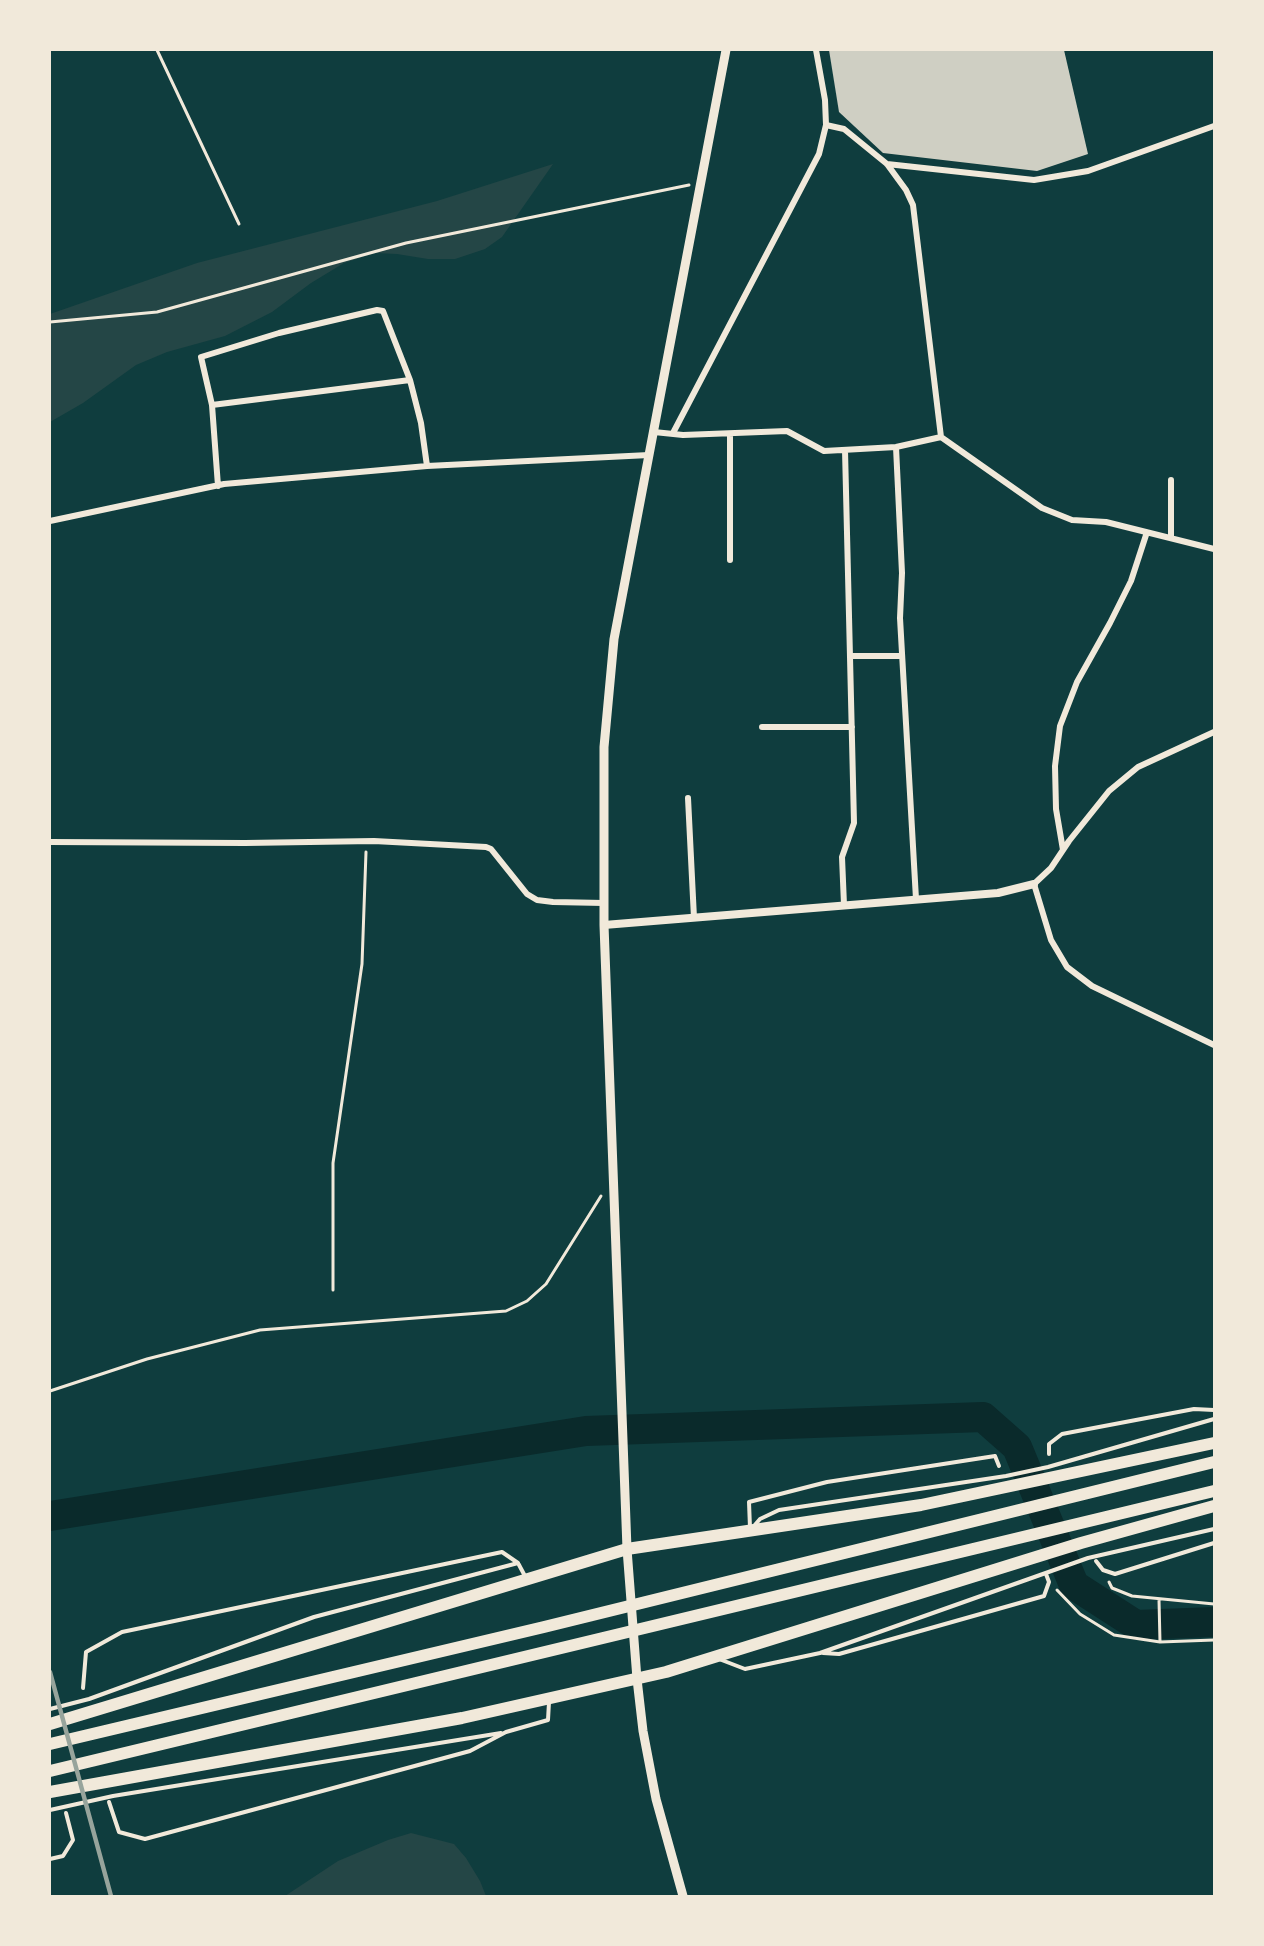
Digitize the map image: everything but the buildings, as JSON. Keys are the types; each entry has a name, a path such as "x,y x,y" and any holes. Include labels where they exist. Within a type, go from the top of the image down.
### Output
{"highway":[{"path":"50,1724 90,1705 627,1549 921,1505 1050,1472 1215,1443"},
{"path":"50,1744 544,1627 1215,1462"},
{"path":"50,1770 1215,1491"},
{"path":"51,1791 462,1718 637,1679 715,1657 1081,1543 1215,1506"}],"main road":[{"path":"683,1896 656,1799 643,1731 627,1549 604,925 604,747 614,639 726,50"}],"street":[{"path":"673,433 819,154 826,125 825,100 816,50"},
{"path":"826,125 844,129 887,164 906,190 913,205 941,436 1042,508 1072,520 1106,522 1215,549"},
{"path":"887,164 1034,180 1088,171 1215,126"},
{"path":"218,486 212,405 201,357 279,333 377,309 383,311 410,380 421,423 427,466"},
{"path":"212,405 410,380"},
{"path":"654,432 683,435 788,431 824,452 896,447 941,436"},
{"path":"730,434 730,560"},
{"path":"896,447 902,573 900,618 916,899"},
{"path":"844,905 842,857 854,823 845,450"},
{"path":"50,521 218,486 427,466 649,455"},
{"path":"1171,480 1171,538"},
{"path":"1063,850 1056,809 1055,766 1060,726 1077,682 1131,581 1147,532"},
{"path":"850,656 902,656"},
{"path":"762,727 852,727"},
{"path":"604,925 998,893 1034,884 1051,868 1108,791 1138,766 1215,732"},
{"path":"688,798 694,918"},
{"path":"50,842 367,841 486,847 491,849 527,894 537,900 604,903"},
{"path":"1034,884 1052,940 1067,967 1092,986 1215,1045"}],"lane":[{"path":"1049,1454 1049,1444 1062,1434 1194,1409 1215,1410"},
{"path":"1050,1472 1215,1419"},
{"path":"750,1531 749,1502 827,1482 995,1456 999,1466"},
{"path":"715,1657 745,1669 819,1653 1088,1558 1215,1529"},
{"path":"1096,1561 1103,1570 1115,1574 1215,1543"},
{"path":"83,1688 86,1652 122,1632 502,1552 518,1563 526,1578"},
{"path":"50,1709 90,1705 314,1617 518,1563"},
{"path":"819,1653 839,1654 1044,1596 1049,1582 1047,1572"},
{"path":"50,1810 113,1796 506,1732 548,1719 549,1699"},
{"path":"109,1802 119,1832 145,1839 470,1751 506,1732"},
{"path":"50,1859 63,1856 72,1840 66,1813"}],"path":[{"path":"158,50 239,224"},
{"path":"50,322 157,312 406,243 699,183"},
{"path":"333,1290 333,1163 362,964 367,841"},
{"path":"50,1391 147,1359 260,1330 506,1311 527,1301 546,1284 614,1175"},
{"path":"1103,1570 1112,1588 1132,1596 1215,1604"},
{"path":"1049,1582 1080,1614 1114,1635 1160,1642 1215,1640"},
{"path":"1159,1600 1160,1642"}],"shaded area":[{"path":"553,164 502,237 485,249 455,259 428,259 375,253 344,263 311,283 272,312 225,336 167,352 136,365 83,403 50,422 50,314 197,263 437,201"},
{"path":"411,1833 454,1844 466,1858 486,1896 285,1896 338,1861"}],"waterway":[{"path":"50,1516 586,1431 983,1417 1017,1447 1074,1585 1136,1625 1214,1622"}],"railway":[{"path":"50,1672 111,1896"}]}
